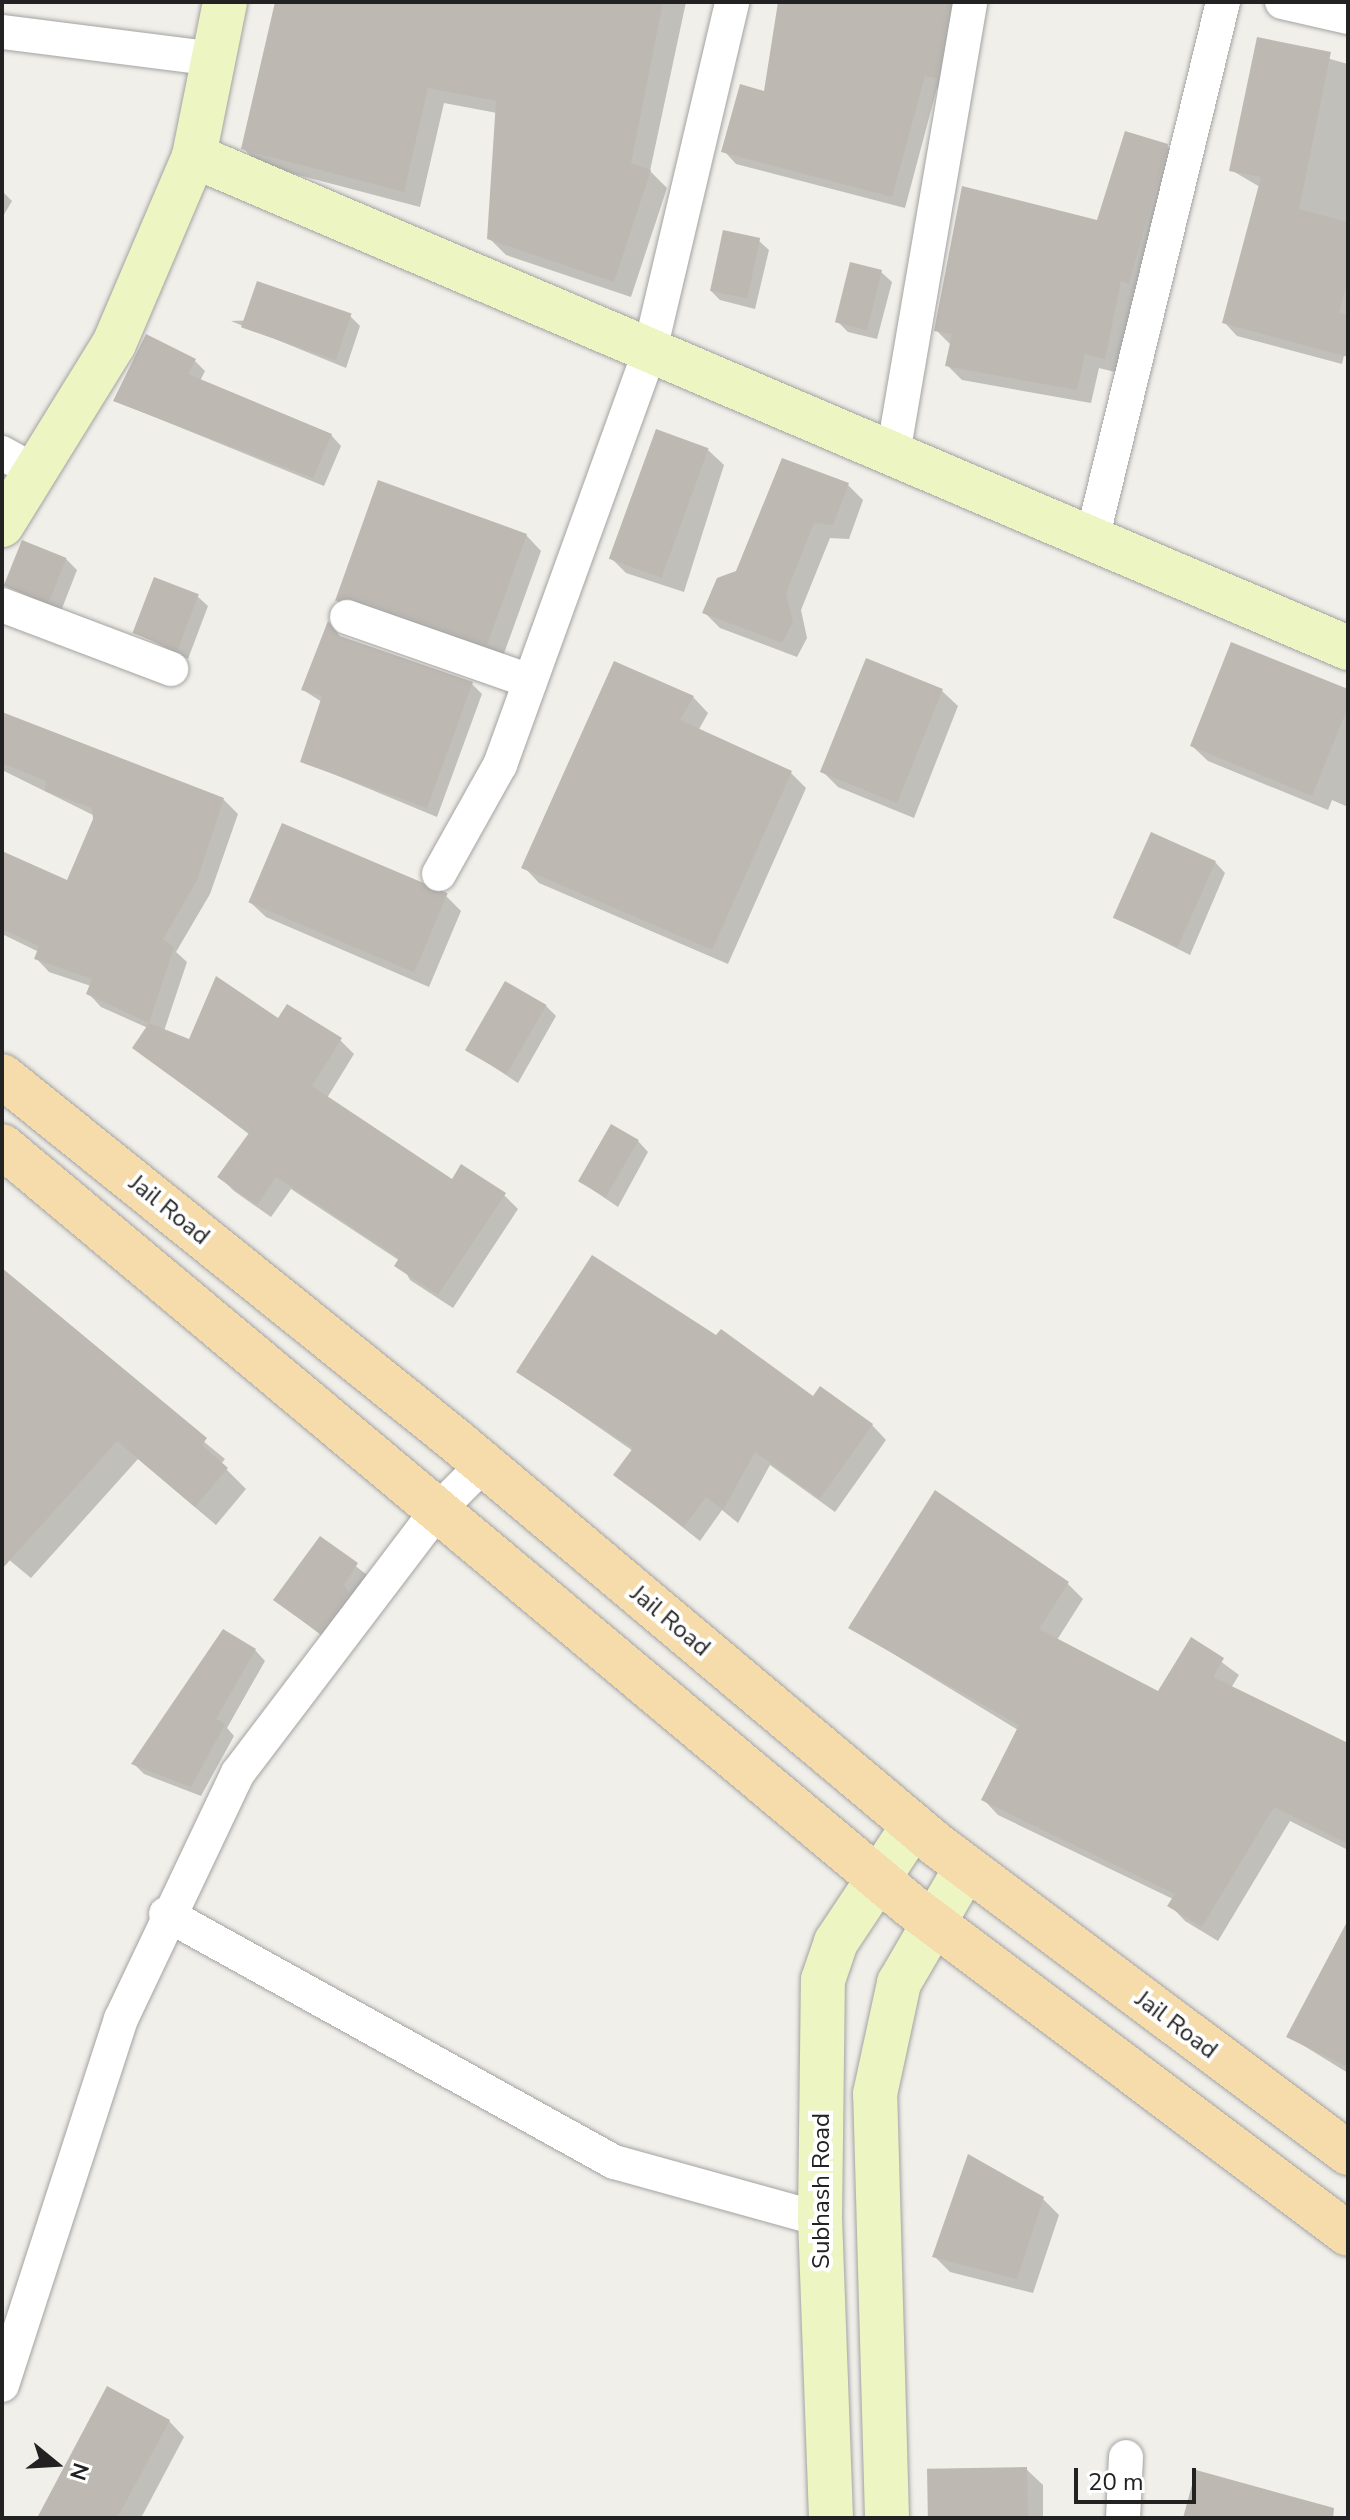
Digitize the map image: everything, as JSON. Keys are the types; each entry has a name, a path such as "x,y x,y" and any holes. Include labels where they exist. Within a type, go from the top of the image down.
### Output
{"main road":[{"name":"Jail Road","path":"2,1076 484,1464 913,1826 1348,2153"},
{"path":"2,1146 933,1923 1348,2234"},
{"path":"135,1258 174,1214"}],"street":[{"path":"2,525 18,462 114,344 194,156 225,2"},
{"path":"439,874 500,765 650,350 732,2"},
{"path":"893,454 970,2"},
{"path":"1092,539 1223,2"},
{"path":"1282,2 1348,17"},
{"path":"2,32 215,59"},
{"path":"194,156 1348,648"},
{"path":"2,605 171,669"},
{"path":"347,617 530,681"},
{"path":"2,2385 121,2019 166,1914 238,1773 437,1511 484,1464"},
{"name":"Subhash Road","path":"831,2518 820,2219 823,1980 836,1942 913,1826"},
{"path":"887,2518 875,2094 899,1983 966,1868"},
{"path":"166,1914 614,2162 820,2219"},
{"path":"1123,2518 1126,2457"}],"building":[{"path":"275,2 663,2 631,163 651,170 614,282 487,239 496,101 428,88 404,192 241,149"},
{"path":"778,2 950,2 937,78 925,76 892,197 721,152 740,84 764,91"},
{"path":"1257,37 1331,52 1299,209 1348,222 1348,279 1339,313 1348,315 1348,357 1222,323 1261,177 1229,171"},
{"path":"1125,131 1168,144 1129,284 1121,281 1105,359 1085,354 1077,390 945,366 952,334 934,331 962,186 1097,220"},
{"path":"723,230 760,238 747,299 710,291"},
{"path":"850,262 882,270 867,330 835,322"},
{"path":"257,281 352,314 336,360 241,327"},
{"path":"146,334 196,359 188,374 332,434 313,478 113,401"},
{"path":"656,429 709,448 661,578 609,559"},
{"path":"782,458 849,483 833,525 814,523 786,593 793,622 782,643 702,613 717,578 736,571"},
{"path":"378,480 527,534 487,645 354,598 335,601"},
{"path":"22,540 67,558 48,603 4,585"},
{"path":"154,577 199,594 177,650 132,633"},
{"path":"328,621 340,636 473,682 427,808 300,762 322,696 301,690"},
{"path":"1231,642 1348,689 1348,707 1312,796 1190,746"},
{"path":"866,658 943,689 897,803 820,772"},
{"path":"614,661 694,696 680,720 792,771 712,950 521,868"},
{"path":"2,712 224,798 197,880 163,939 174,947 149,1023 86,994 92,979 34,959 39,946 2,929 2,851 67,880 93,819 92,808 45,791 46,781 2,763"},
{"path":"282,823 448,893 414,972 248,902"},
{"path":"1151,832 1216,861 1178,947 1113,918"},
{"path":"216,976 278,1018 287,1004 342,1038 312,1086 452,1179 461,1164 506,1193 438,1295 394,1266 399,1258 276,1177 257,1205 217,1177 249,1133 132,1048 149,1023 189,1039"},
{"path":"505,981 547,1005 507,1074 465,1050"},
{"path":"611,1124 639,1140 606,1197 578,1181"},
{"path":"592,1255 716,1335 721,1329 813,1396 820,1386 873,1424 820,1499 755,1452 723,1510 706,1497 684,1527 613,1475 633,1448 516,1372"},
{"path":"2,1268 207,1438 202,1445 228,1468 195,1507 117,1441 2,1569"},
{"path":"935,1490 1069,1582 1039,1629 1158,1691 1191,1637 1224,1658 1213,1677 1348,1743 1348,1844 1274,1807 1202,1927 1167,1906 1175,1894 981,1800 1019,1725 848,1628"},
{"path":"320,1536 358,1563 344,1585 349,1593 319,1633 273,1600"},
{"path":"223,1629 256,1649 216,1719 225,1724 191,1787 131,1764"},
{"path":"1348,1920 1348,2067 1286,2037"},
{"path":"968,2154 1044,2197 1017,2279 932,2257"},
{"path":"107,2386 170,2420 117,2518 37,2518"},
{"path":"1027,2467 1028,2518 928,2518 927,2469"},
{"path":"1196,2470 1334,2508 1333,2518 1183,2518"}]}
